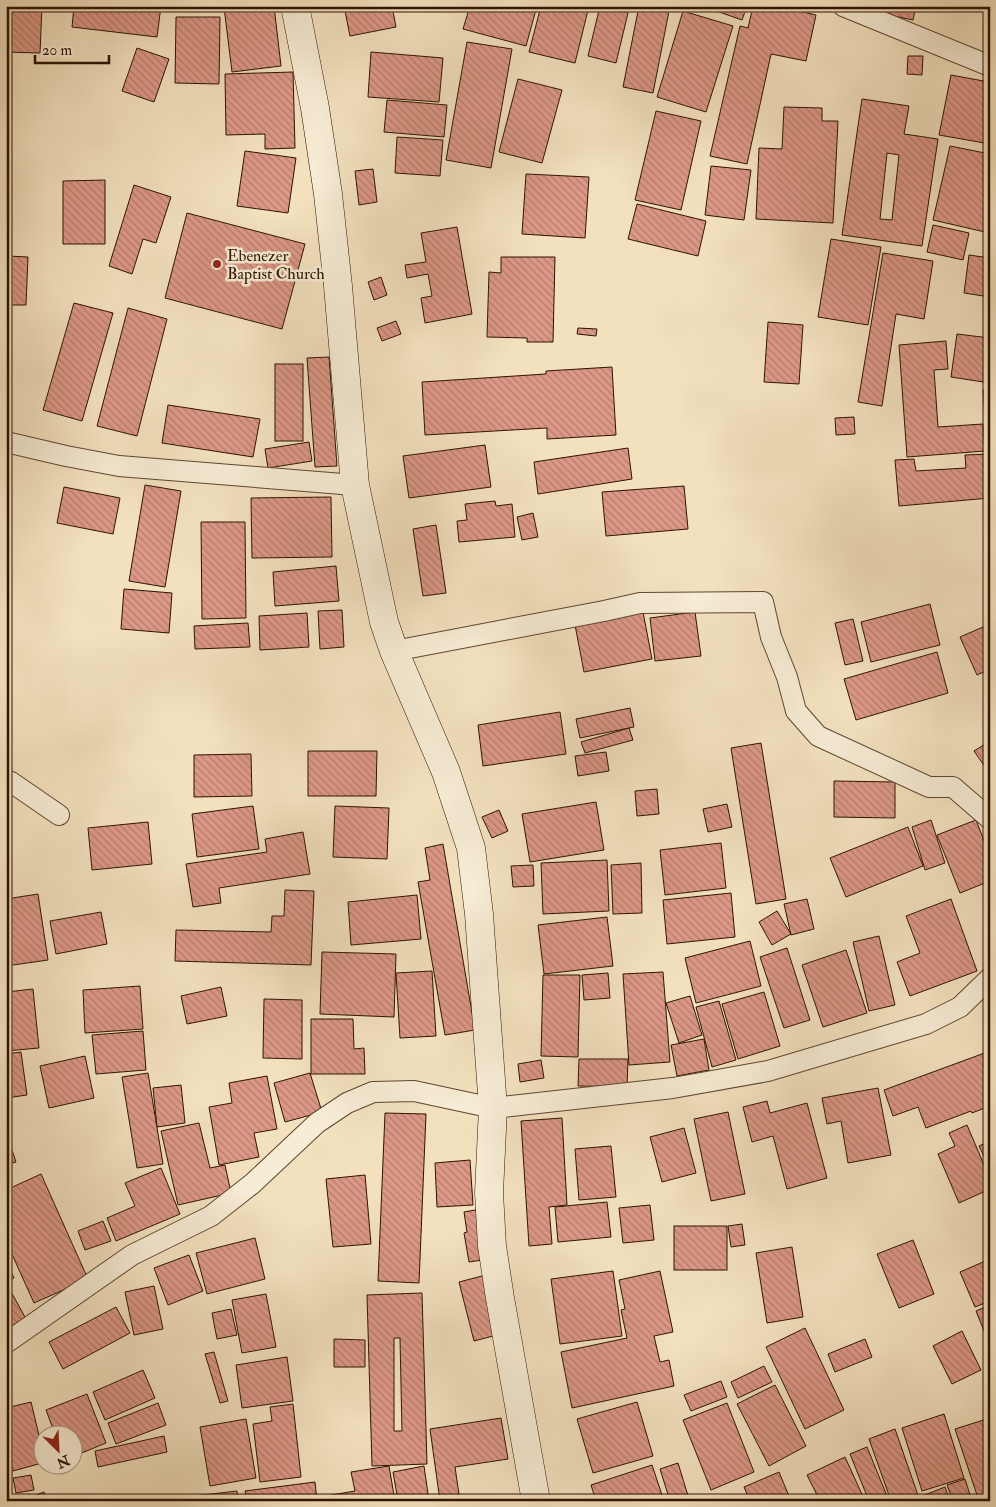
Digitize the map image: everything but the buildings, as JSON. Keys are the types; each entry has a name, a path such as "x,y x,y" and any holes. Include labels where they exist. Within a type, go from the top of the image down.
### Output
{"street":[{"path":"295,6 315,108 328,194 338,286 354,485 384,622 394,651 446,772 471,848 479,914 493,1108 488,1193 492,1246 536,1501"},
{"path":"843,6 990,66"},
{"path":"6,442 119,466 354,485"},
{"path":"394,651 604,612 640,603 763,602 770,637 787,677 796,711 818,736 928,787 953,787 990,819"},
{"path":"6,780 59,815"},
{"path":"6,1343 132,1255 211,1216 252,1184 317,1123 347,1103 373,1092 414,1091 493,1108 673,1088 768,1071 926,1024 960,1008 990,978"}],"place":[{"name":"Ebenezer Baptist Church","path":"217,264"}]}
